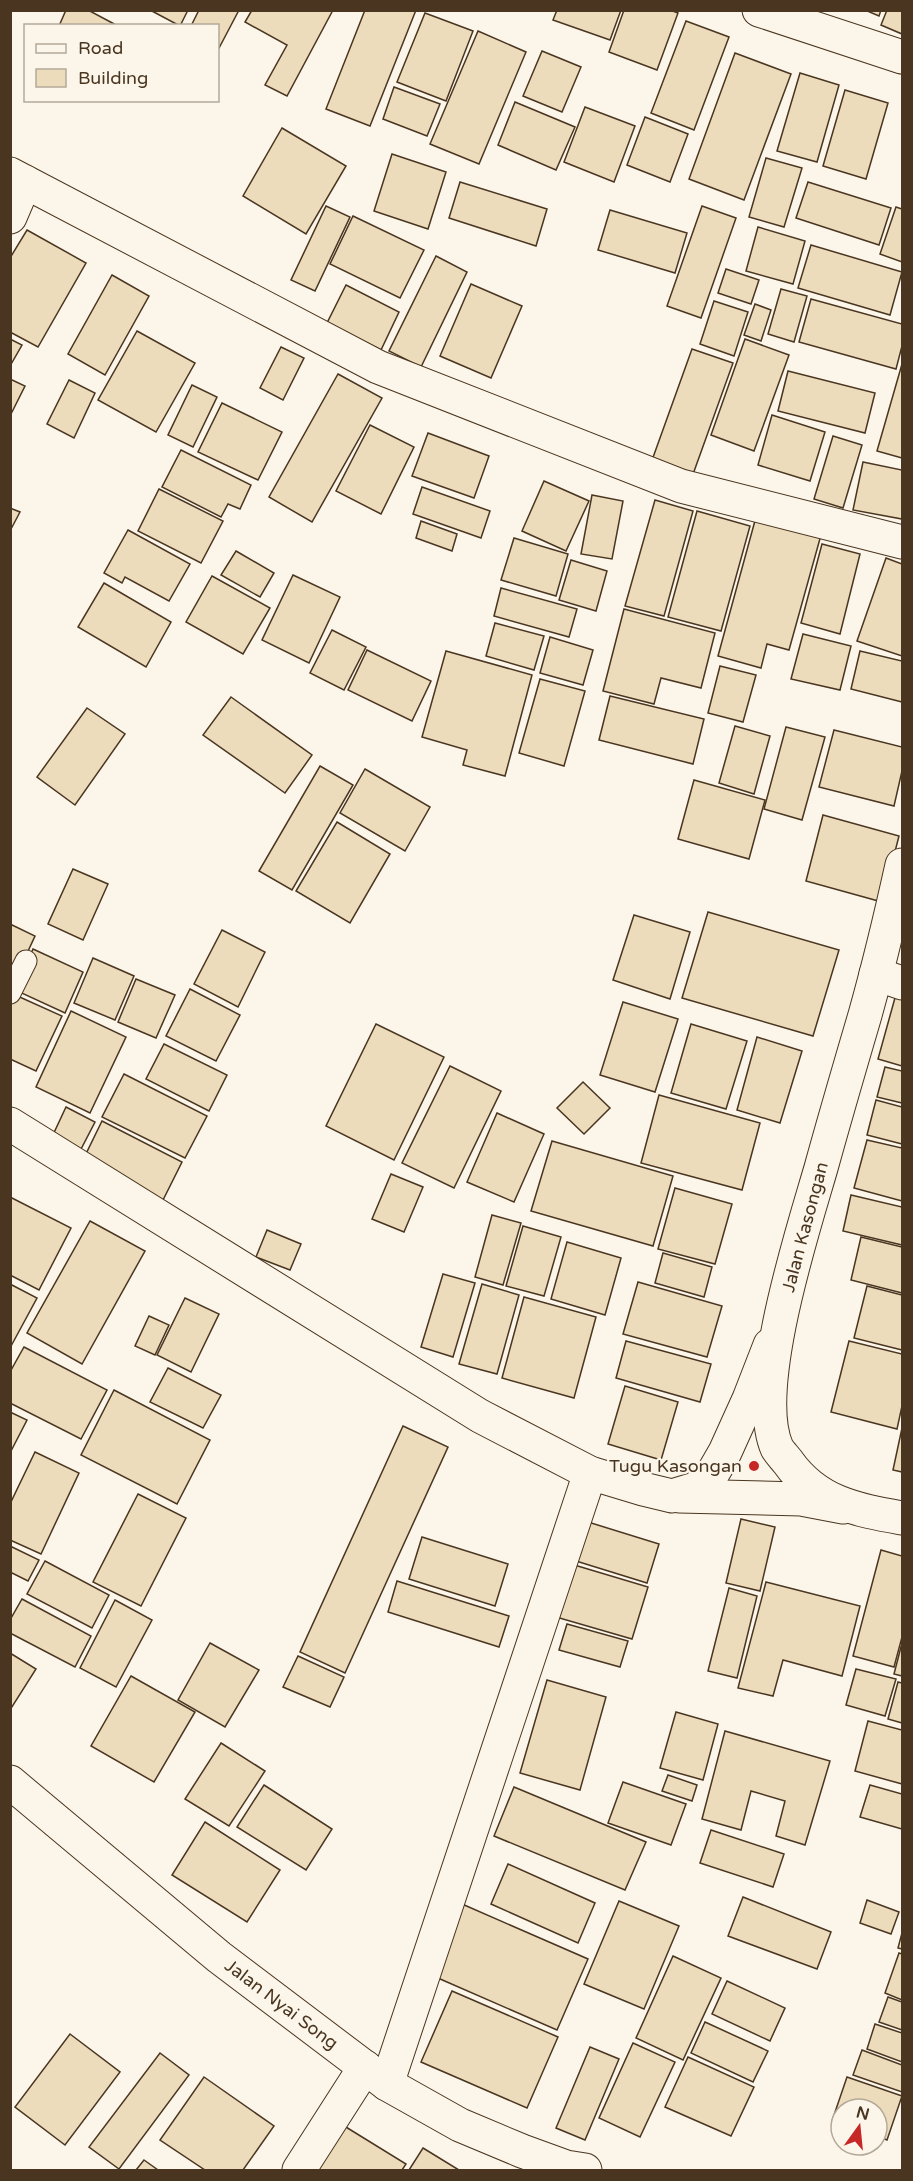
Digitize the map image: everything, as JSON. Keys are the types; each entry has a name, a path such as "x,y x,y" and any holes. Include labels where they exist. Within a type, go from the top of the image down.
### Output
{"street":[{"path":"759,10 903,57"},
{"path":"10,217 18,178 378,367 681,486 903,542"},
{"name":"Jalan Kasongan","path":"903,865 890,979 799,1242 782,1312 771,1373 770,1416 777,1448 796,1474 824,1497 859,1510 903,1518"},
{"path":"10,1124 480,1416 590,1473 672,1496 801,1499 859,1510"},
{"path":"672,1496 695,1489 710,1478 725,1452 749,1399 782,1312"},
{"path":"299,2170 376,2075 590,1473"},
{"name":"Jalan Nyai Song","path":"10,1782 219,1957 376,2075 460,2125 566,2167 585,2170"}],"lane":[{"path":"10,993 26,961"}],"building":[{"path":"66,10 88,10 114,24 60,24"},
{"path":"150,10 188,10 181,24 176,24"},
{"path":"199,10 239,10 219,48 219,24 192,24"},
{"path":"252,10 333,10 287,96 265,85 287,45 245,22"},
{"path":"365,10 416,10 370,126 326,109"},
{"path":"557,10 621,10 610,40 553,20"},
{"path":"624,10 670,10 678,13 657,70 609,52"},
{"path":"865,10 881,10 879,16"},
{"path":"887,10 902,10 902,34 881,25"},
{"path":"425,13 473,31 446,101 397,82"},
{"path":"686,21 729,37 694,130 651,113"},
{"path":"478,31 526,52 479,164 430,144"},
{"path":"542,51 581,67 562,112 523,96"},
{"path":"735,53 791,74 744,200 689,179"},
{"path":"800,73 839,85 817,162 777,151"},
{"path":"394,87 440,104 427,136 383,119"},
{"path":"845,90 888,103 866,179 823,166"},
{"path":"515,102 575,127 556,170 498,145"},
{"path":"585,107 635,126 614,182 564,162"},
{"path":"645,117 688,134 670,182 627,165"},
{"path":"282,128 346,166 306,234 243,196"},
{"path":"392,154 446,172 428,229 374,211"},
{"path":"766,158 802,168 784,227 749,217"},
{"path":"460,182 547,209 536,246 449,218"},
{"path":"808,182 891,208 879,245 796,218"},
{"path":"326,206 350,217 315,291 291,280"},
{"path":"702,206 736,218 701,318 667,306"},
{"path":"896,207 902,209 902,262 880,254"},
{"path":"610,210 687,233 675,273 598,250"},
{"path":"353,216 424,250 400,298 330,264"},
{"path":"758,227 805,241 793,284 746,271"},
{"path":"27,230 86,263 38,347 10,332 10,258"},
{"path":"811,245 902,272 890,315 798,288"},
{"path":"436,256 467,272 421,367 389,351"},
{"path":"726,269 759,280 751,304 718,293"},
{"path":"112,275 149,296 105,375 68,354"},
{"path":"471,284 522,306 491,378 440,356"},
{"path":"346,285 399,312 381,350 327,323"},
{"path":"781,289 807,296 794,342 768,334"},
{"path":"811,299 902,324 902,346 896,369 799,342"},
{"path":"714,301 748,312 734,356 700,344"},
{"path":"755,304 771,310 761,341 744,335"},
{"path":"137,331 195,363 156,432 98,400"},
{"path":"10,339 22,345 10,366"},
{"path":"745,339 789,355 754,451 711,435"},
{"path":"281,347 304,358 283,400 260,388"},
{"path":"692,349 733,363 692,477 651,463"},
{"path":"902,364 902,458 877,451"},
{"path":"788,371 875,393 865,433 778,411"},
{"path":"338,374 382,398 312,522 269,497"},
{"path":"10,379 25,386 10,416"},
{"path":"69,380 95,393 74,438 47,424"},
{"path":"192,385 217,397 193,447 168,435"},
{"path":"222,403 282,432 258,480 198,452"},
{"path":"772,415 825,432 810,481 758,465"},
{"path":"370,425 414,447 381,514 336,491"},
{"path":"428,433 489,456 474,498 412,476"},
{"path":"833,436 862,445 843,508 814,499"},
{"path":"181,450 251,485 240,509 228,504 221,517 162,487"},
{"path":"863,462 902,470 902,519 853,510"},
{"path":"544,481 589,501 566,551 522,531"},
{"path":"422,487 490,511 481,538 413,514"},
{"path":"159,489 223,521 201,563 138,531"},
{"path":"592,495 623,501 612,559 581,554"},
{"path":"655,500 693,511 664,616 625,606"},
{"path":"10,508 20,512 10,531"},
{"path":"697,511 750,526 721,631 668,617"},
{"path":"756,517 821,535 789,650 767,644 761,668 718,656"},
{"path":"421,521 457,534 452,551 416,538"},
{"path":"128,530 190,564 169,601 125,577 122,583 104,573"},
{"path":"514,538 568,554 556,596 501,580"},
{"path":"822,544 860,554 840,634 801,623"},
{"path":"236,551 274,573 260,597 221,575"},
{"path":"886,558 902,564 902,656 857,641"},
{"path":"571,560 607,571 596,611 559,600"},
{"path":"293,575 340,597 309,663 262,640"},
{"path":"212,576 270,608 243,654 186,622"},
{"path":"104,583 171,622 146,667 78,627"},
{"path":"501,588 577,609 569,637 494,616"},
{"path":"624,609 715,633 701,688 661,678 654,704 603,691"},
{"path":"495,623 544,636 534,670 486,656"},
{"path":"332,630 366,647 344,690 310,673"},
{"path":"803,634 851,646 840,690 791,679"},
{"path":"550,637 593,650 583,685 540,673"},
{"path":"367,650 431,681 412,721 348,690"},
{"path":"446,651 532,675 505,776 463,765 467,750 422,737"},
{"path":"860,651 902,661 902,702 851,689"},
{"path":"720,666 756,675 743,722 708,713"},
{"path":"540,679 585,691 564,766 519,753"},
{"path":"610,696 704,719 693,764 599,740"},
{"path":"231,697 312,755 285,793 203,735"},
{"path":"87,708 125,734 75,805 37,777"},
{"path":"735,726 770,736 754,794 719,783"},
{"path":"786,727 825,737 802,820 764,809"},
{"path":"834,730 902,747 902,771 894,806 819,787"},
{"path":"320,766 353,785 292,890 259,871"},
{"path":"365,769 430,807 405,851 340,813"},
{"path":"694,780 765,800 749,859 678,839"},
{"path":"823,815 899,836 882,902 806,881"},
{"path":"337,822 390,854 350,923 296,891"},
{"path":"73,869 108,884 83,940 48,924"},
{"path":"708,912 839,950 813,1036 682,998"},
{"path":"634,915 690,932 670,999 613,980"},
{"path":"10,924 35,936 10,990"},
{"path":"222,930 265,952 238,1007 194,984"},
{"path":"33,949 83,972 65,1013 15,990"},
{"path":"93,958 134,976 115,1020 74,1003"},
{"path":"136,979 175,995 156,1038 118,1022"},
{"path":"898,987 902,988 902,1066 878,1059"},
{"path":"190,989 240,1015 216,1061 166,1036"},
{"path":"13,994 62,1016 36,1071 10,1059 10,999"},
{"path":"623,1002 678,1019 655,1092 600,1075"},
{"path":"71,1011 126,1037 90,1113 36,1087"},
{"path":"376,1024 444,1057 394,1160 326,1126"},
{"path":"691,1024 747,1041 726,1109 671,1093"},
{"path":"757,1037 802,1051 780,1123 737,1110"},
{"path":"164,1044 227,1075 209,1111 146,1079"},
{"path":"450,1066 501,1091 454,1188 402,1163"},
{"path":"885,1067 902,1071 902,1103 877,1097"},
{"path":"124,1074 207,1116 185,1158 102,1117"},
{"path":"583,1082 610,1108 584,1134 557,1108"},
{"path":"659,1095 760,1123 742,1190 641,1163"},
{"path":"876,1100 902,1107 902,1144 867,1135"},
{"path":"66,1107 95,1122 80,1151 52,1137"},
{"path":"497,1113 544,1134 514,1202 467,1182"},
{"path":"102,1121 182,1162 163,1200 83,1160"},
{"path":"867,1140 902,1148 902,1201 854,1188"},
{"path":"552,1141 673,1176 653,1246 531,1211"},
{"path":"391,1174 423,1187 404,1232 372,1219"},
{"path":"675,1188 732,1204 715,1264 658,1249"},
{"path":"851,1195 902,1207 902,1245 843,1231"},
{"path":"10,1197 71,1228 39,1290 10,1275"},
{"path":"492,1215 521,1223 503,1285 475,1277"},
{"path":"90,1221 145,1251 82,1364 27,1333"},
{"path":"523,1226 561,1237 544,1296 506,1286"},
{"path":"267,1230 301,1244 290,1270 256,1257"},
{"path":"861,1237 902,1247 902,1293 851,1280"},
{"path":"567,1242 621,1258 605,1315 551,1299"},
{"path":"663,1253 712,1267 704,1297 655,1283"},
{"path":"443,1274 475,1283 453,1357 421,1347"},
{"path":"638,1282 722,1306 707,1357 623,1334"},
{"path":"10,1284 37,1298 10,1348"},
{"path":"482,1284 519,1295 497,1374 459,1364"},
{"path":"867,1286 902,1295 902,1350 854,1338"},
{"path":"524,1297 596,1317 574,1398 502,1378"},
{"path":"185,1298 219,1314 191,1372 157,1355"},
{"path":"149,1316 169,1325 155,1355 135,1346"},
{"path":"626,1341 711,1364 700,1402 616,1378"},
{"path":"849,1341 902,1354 902,1406 897,1429 831,1412"},
{"path":"24,1347 107,1390 81,1439 10,1403 10,1372"},
{"path":"168,1368 221,1395 203,1428 150,1402"},
{"path":"625,1386 678,1402 661,1460 608,1444"},
{"path":"114,1390 210,1440 177,1504 81,1455"},
{"path":"10,1412 27,1420 10,1453"},
{"path":"403,1426 448,1447 345,1673 300,1652"},
{"path":"902,1428 902,1472 893,1470"},
{"path":"35,1452 79,1473 41,1554 10,1540 10,1504"},
{"path":"138,1494 186,1518 141,1606 93,1582"},
{"path":"741,1519 775,1527 760,1591 726,1583"},
{"path":"588,1522 659,1544 647,1583 576,1561"},
{"path":"422,1537 508,1564 495,1606 409,1579"},
{"path":"10,1546 39,1560 28,1581 10,1572"},
{"path":"881,1550 902,1556 902,1637 894,1667 853,1656"},
{"path":"45,1561 109,1595 92,1628 27,1594"},
{"path":"571,1564 648,1587 632,1639 556,1617"},
{"path":"397,1581 509,1616 499,1647 388,1612"},
{"path":"766,1582 860,1606 842,1676 783,1660 773,1696 738,1688"},
{"path":"729,1588 757,1596 737,1678 708,1671"},
{"path":"22,1599 91,1636 75,1667 10,1633 10,1620"},
{"path":"115,1600 152,1620 116,1687 80,1668"},
{"path":"567,1624 628,1641 620,1667 559,1650"},
{"path":"210,1643 259,1670 225,1727 178,1700"},
{"path":"902,1643 902,1676 894,1674"},
{"path":"10,1653 36,1669 10,1710"},
{"path":"298,1656 344,1677 330,1707 283,1687"},
{"path":"856,1669 896,1679 885,1716 846,1705"},
{"path":"131,1676 195,1712 154,1782 91,1746"},
{"path":"547,1680 606,1697 580,1790 520,1773"},
{"path":"898,1682 902,1683 902,1723 888,1719"},
{"path":"676,1712 718,1724 703,1780 660,1768"},
{"path":"868,1721 902,1730 902,1784 855,1771"},
{"path":"725,1731 830,1761 805,1845 776,1836 785,1801 751,1791 741,1830 702,1819"},
{"path":"221,1743 265,1771 229,1826 185,1799"},
{"path":"668,1775 697,1785 692,1801 662,1791"},
{"path":"623,1782 686,1804 671,1845 608,1823"},
{"path":"264,1785 332,1829 306,1870 237,1827"},
{"path":"870,1785 902,1794 902,1829 860,1817"},
{"path":"514,1787 646,1842 625,1890 494,1836"},
{"path":"205,1822 280,1870 247,1922 172,1875"},
{"path":"711,1830 784,1854 773,1887 700,1863"},
{"path":"508,1864 595,1903 578,1943 491,1904"},
{"path":"743,1897 831,1932 817,1969 728,1936"},
{"path":"867,1900 899,1912 891,1934 860,1923"},
{"path":"619,1901 679,1926 644,2009 584,1984"},
{"path":"462,1904 588,1959 557,2030 431,1975"},
{"path":"902,1933 902,1949 898,1948"},
{"path":"899,1953 902,1954 902,2000 885,1993"},
{"path":"673,1956 721,1978 683,2060 636,2038"},
{"path":"727,1981 785,2008 770,2041 712,2014"},
{"path":"452,1991 558,2037 527,2108 421,2062"},
{"path":"888,1997 902,2002 902,2030 879,2022"},
{"path":"705,2022 768,2051 753,2082 691,2053"},
{"path":"875,2024 902,2033 902,2062 867,2049"},
{"path":"70,2034 120,2072 65,2145 15,2107"},
{"path":"633,2043 675,2062 640,2137 599,2118"},
{"path":"590,2047 619,2059 585,2140 556,2128"},
{"path":"862,2050 902,2065 902,2092 853,2075"},
{"path":"160,2053 189,2075 119,2169 89,2147"},
{"path":"688,2057 754,2087 731,2136 665,2107"},
{"path":"204,2077 274,2126 243,2170 205,2170 160,2140"},
{"path":"847,2077 902,2096 889,2134 889,2097 840,2097"},
{"path":"341,2124 406,2164 402,2170 318,2170"},
{"path":"423,2148 459,2170 409,2170"},
{"path":"144,2160 158,2170 136,2170"}],"place":[{"name":"Tugu Kasongan","path":"754,1466"}]}
